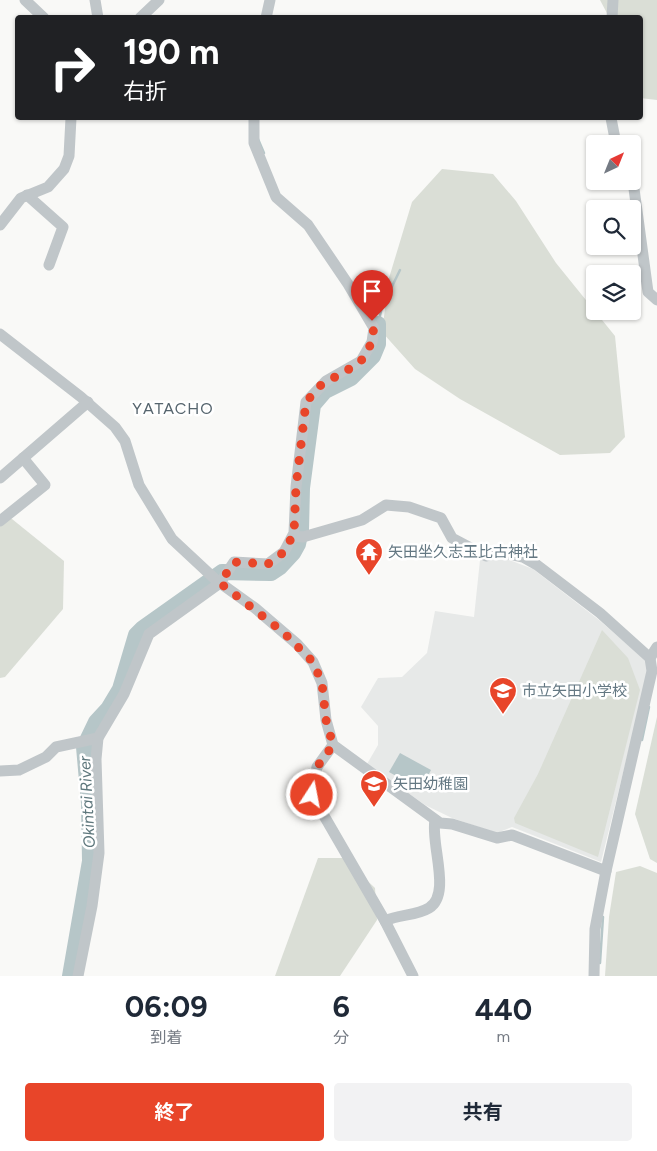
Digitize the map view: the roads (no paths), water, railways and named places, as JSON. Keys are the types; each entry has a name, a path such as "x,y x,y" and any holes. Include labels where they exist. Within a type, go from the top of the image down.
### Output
{"street":[{"path":"25,0 41,15"},
{"path":"96,0 98,15"},
{"path":"143,15 159,0"},
{"path":"267,15 270,0"},
{"path":"612,15 613,0"},
{"path":"0,225 11,208 27,195 48,187 64,169 69,156 71,120"},
{"path":"254,120 253,136 276,197 308,225 348,284 360,308 372,321 374,328 372,342 361,361 326,381 306,402 296,487 298,536"},
{"path":"611,120 614,135"},
{"path":"635,190 642,231 645,277 648,292 657,300"},
{"path":"27,195 63,227 49,265"},
{"path":"0,334 88,402 120,432 132,458 139,485 172,538 220,576 290,638 313,662 322,683 326,720 333,745 434,820 497,838 512,835 606,871"},
{"path":"0,478 88,402"},
{"path":"0,521 45,485 23,458"},
{"path":"78,976 92,906 98,853 96,759 98,738 119,703 149,634 220,576 234,562 260,564 274,561 298,536 362,520 386,505 409,507 441,518 452,538 486,556 498,552 523,557 537,565 600,613 650,658 652,672 606,871 595,929 594,976"},
{"path":"650,658 657,647"},
{"path":"0,771 19,770 46,757 56,747 98,738"},
{"path":"333,745 317,767 312,795 385,921 412,976"},
{"path":"385,921 396,915 423,911 432,906 437,898 440,885 432,831 434,820"}],"waterway":[{"path":"258,139 264,153"},
{"path":"378,324 382,307 400,270"},
{"path":"372,315 378,324"},
{"name":"Okintai River","path":"70,976 90,861 89,803 84,747 96,722 108,709 120,689 136,635 143,628 222,572 271,573 280,567 293,553 298,544 301,530 302,488 313,405 325,391 351,378 373,356 378,344 378,324"},
{"path":"642,740 649,707"},
{"path":"600,963 603,917"}],"place":[{"name":"矢田坐久志玉比古神社","path":"369,576"},
{"name":"市立矢田小学校","path":"503,715"},
{"name":"矢田幼稚園","path":"374,808"}],"district":[{"name":"YATACHO","path":"173,408"}]}
